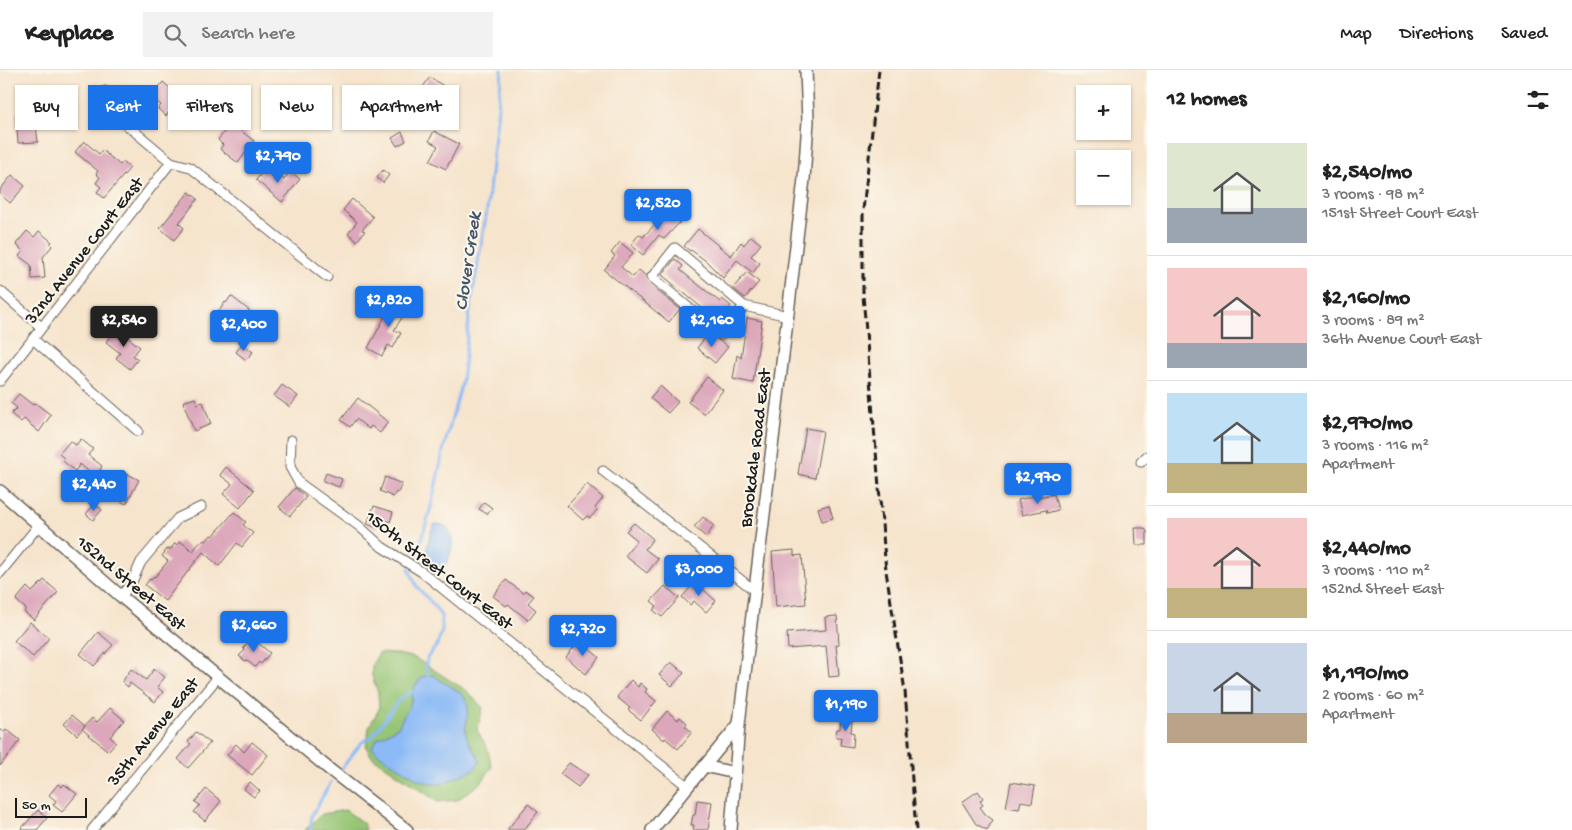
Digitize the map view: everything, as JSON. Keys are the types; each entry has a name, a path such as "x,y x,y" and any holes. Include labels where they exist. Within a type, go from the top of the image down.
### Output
{"main road":[{"name":"Brookdale Road East","path":"731,830 739,724 804,179 808,121 806,70"},
{"name":"152nd Street East","path":"0,490 121,596 329,769 407,830"},
{"path":"652,830 739,724"},
{"path":"704,766 735,773"}],"street":[{"path":"133,130 171,162 185,165 194,171 327,277"},
{"name":"32nd Avenue Court East","path":"0,381 171,162"},
{"path":"744,306 721,335 652,277 675,248 744,306 788,316"},
{"path":"0,291 41,327"},
{"path":"33,339 138,431"},
{"name":"150th Street Court East","path":"291,440 290,467 299,483 359,526 382,547 422,572 687,786"},
{"path":"603,471 754,591"},
{"path":"121,596 131,584 141,562 178,518 200,508"},
{"path":"0,573 39,525"},
{"name":"35th Avenue East","path":"92,830 218,677"}],"green space":[{"path":"379,653 398,654 415,658 467,691 483,708 477,730 487,747 492,767 481,783 457,800 438,802 372,757 366,747 369,727 379,709 378,693 372,676 372,665"},
{"path":"345,810 363,823 366,830 305,830 322,814"}],"water":[{"path":"435,524 443,525 451,535 451,549 443,570 436,570 431,567 428,561 428,545"},
{"path":"434,675 457,690 466,700 468,709 466,734 480,762 473,770 438,785 419,780 377,753 372,747 377,739 398,727 410,705 415,686 422,677"}],"building":[{"path":"430,77 442,85 424,85"},
{"path":"163,82 168,86 168,113 166,116 158,109 161,105 158,103 158,88"},
{"path":"17,130 36,130 38,142 18,143"},
{"path":"226,130 240,130 254,141 238,163 220,149 223,145 218,140"},
{"path":"434,131 459,144 446,169 430,161 438,146 429,141"},
{"path":"402,132 406,141 397,146 392,138"},
{"path":"84,141 99,154 102,150 120,165 123,162 130,168 104,198 97,192 101,187 96,183 100,177 96,174 98,171 75,152"},
{"path":"264,170 270,175 273,171 284,180 290,171 300,179 282,202 256,180"},
{"path":"383,170 389,175 383,183 377,178"},
{"path":"12,175 25,186 10,203 0,194 0,190"},
{"path":"189,192 198,199 179,223 184,228 174,240 160,228"},
{"path":"352,199 373,217 362,230 365,231 357,241 348,233 357,222 343,210"},
{"path":"671,207 684,218 664,239 659,235 643,255 631,245 639,234 643,237"},
{"path":"698,229 731,256 741,242 744,245 751,236 761,244 751,256 760,263 753,273 737,260 723,278 706,261 684,246"},
{"path":"27,231 34,237 39,231 52,242 50,244 52,246 43,257 45,278 32,279 31,265 19,256 23,251 16,244"},
{"path":"620,242 633,253 621,267 633,277 639,270 646,276 654,288 680,309 669,322 604,270 615,256 611,253"},
{"path":"675,259 683,266 680,270 720,302 722,299 731,306 718,321 662,275"},
{"path":"747,272 759,282 745,298 733,288"},
{"path":"231,296 250,311 249,313 257,320 240,342 230,334 234,328 217,314"},
{"path":"392,298 409,307 394,330 401,333 393,348 388,345 382,356 368,348 387,313 385,312"},
{"path":"747,318 762,321 753,383 733,379 737,355 741,358"},
{"path":"116,328 140,347 133,356 138,359 130,369 116,358 120,353 106,342"},
{"path":"709,333 728,347 715,363 697,348"},
{"path":"242,344 253,352 246,360 236,352"},
{"path":"707,377 723,390 704,414 688,402"},
{"path":"282,385 298,396 290,407 274,396"},
{"path":"660,386 678,402 668,413 650,398"},
{"path":"19,394 33,405 35,403 51,415 39,432 24,419 21,422 11,414 17,408 11,403"},
{"path":"195,398 197,404 203,402 211,424 194,431 183,402"},
{"path":"358,398 388,422 380,433 371,426 369,429 356,419 350,427 341,420"},
{"path":"806,428 823,431 815,478 798,474"},
{"path":"81,439 93,449 88,455 102,466 100,470 123,482 128,474 139,480 126,504 104,493 105,490 92,480 94,476 80,464 75,471 63,461 65,459 59,454 70,441 76,445"},
{"path":"226,467 254,490 240,508 223,494 232,484 220,475"},
{"path":"326,473 342,479 339,487 323,481"},
{"path":"385,477 402,484 398,493 396,492 393,497 380,491"},
{"path":"587,484 603,498 595,508 597,510 590,518 587,516 583,520 567,506"},
{"path":"295,488 306,497 290,516 279,507"},
{"path":"1054,494 1058,510 1047,513 1046,510 1022,515 1018,500"},
{"path":"484,502 492,508 487,514 479,509"},
{"path":"95,504 102,510 93,520 86,514"},
{"path":"829,505 833,518 822,521 818,508"},
{"path":"374,506 393,512 390,522 380,518 377,528 367,524"},
{"path":"234,512 246,522 243,525 253,533 242,547 237,543 219,566 203,552 165,601 145,585 150,579 155,577 168,561 162,556 167,549 171,549 175,543 177,545 180,541 193,551 201,541 206,541 211,535 213,536"},
{"path":"703,517 714,526 706,537 694,527"},
{"path":"634,523 653,539 645,549 658,559 647,573 625,556 637,540 626,531"},
{"path":"1135,528 1144,528 1147,531 1147,545 1136,545"},
{"path":"794,550 794,556 802,555 806,604 776,607 772,552"},
{"path":"44,580 58,592 34,620 24,612 26,609 16,600 27,587 32,592"},
{"path":"506,580 523,593 525,590 534,596 528,603 536,610 528,620 508,604 506,606 493,596"},
{"path":"695,582 716,601 706,612 694,601 690,605 682,597"},
{"path":"665,586 679,598 662,617 653,610 657,606 651,601"},
{"path":"837,616 839,644 836,645 839,676 829,677 826,646 788,649 787,633 826,630 825,617"},
{"path":"30,622 49,638 33,657 14,641"},
{"path":"98,632 113,645 94,666 80,654"},
{"path":"252,638 270,653 261,664 259,662 255,667 239,656"},
{"path":"579,641 599,657 586,674 566,657"},
{"path":"671,662 684,673 672,686 659,675"},
{"path":"131,669 146,680 154,669 165,677 157,687 163,692 155,702 130,683 128,687 122,682"},
{"path":"631,680 638,687 640,683 647,689 645,692 656,701 641,720 628,710 630,708 617,697"},
{"path":"110,708 124,720 110,737 116,742 108,751 82,729 92,718 97,722"},
{"path":"667,711 678,720 680,717 687,723 685,726 692,732 678,749 652,729"},
{"path":"72,715 85,726 77,735 64,724"},
{"path":"841,715 849,716 848,720 852,721 851,732 854,733 853,747 840,745 841,737 836,737 837,729 840,729"},
{"path":"0,729 4,732 6,729 20,740 0,766"},
{"path":"196,732 210,743 188,768 178,759 191,744 188,742"},
{"path":"252,742 268,755 252,775 227,755 236,744 244,752"},
{"path":"569,763 588,775 578,787 560,774"},
{"path":"250,782 260,791 254,797 244,789"},
{"path":"1011,782 1035,786 1032,803 1021,801 1019,809 1006,807"},
{"path":"58,784 62,787 64,784 77,794 62,812 53,805 56,801 49,795"},
{"path":"206,789 221,801 205,821 194,812 200,805 195,802"},
{"path":"978,791 983,798 980,801 983,805 980,807 993,820 987,830 976,824 962,802"},
{"path":"697,800 712,802 708,830 693,830 694,825 691,825 693,815 695,815"},
{"path":"528,804 538,812 524,830 507,830"},
{"path":"38,810 47,818 37,830 20,830"}],"waterway":[{"name":"Clover Creek","path":"429,679 426,667 427,658 437,645 442,631 441,616 417,587 409,569 419,548 431,507 444,447 462,382 470,310 487,210 502,70"},
{"path":"342,768 362,742 372,737 398,701 408,693 417,692"},
{"path":"310,830 312,815 331,782"}],"railway":[{"path":"879,70 863,210 863,295 886,571 905,691 916,830"}]}
